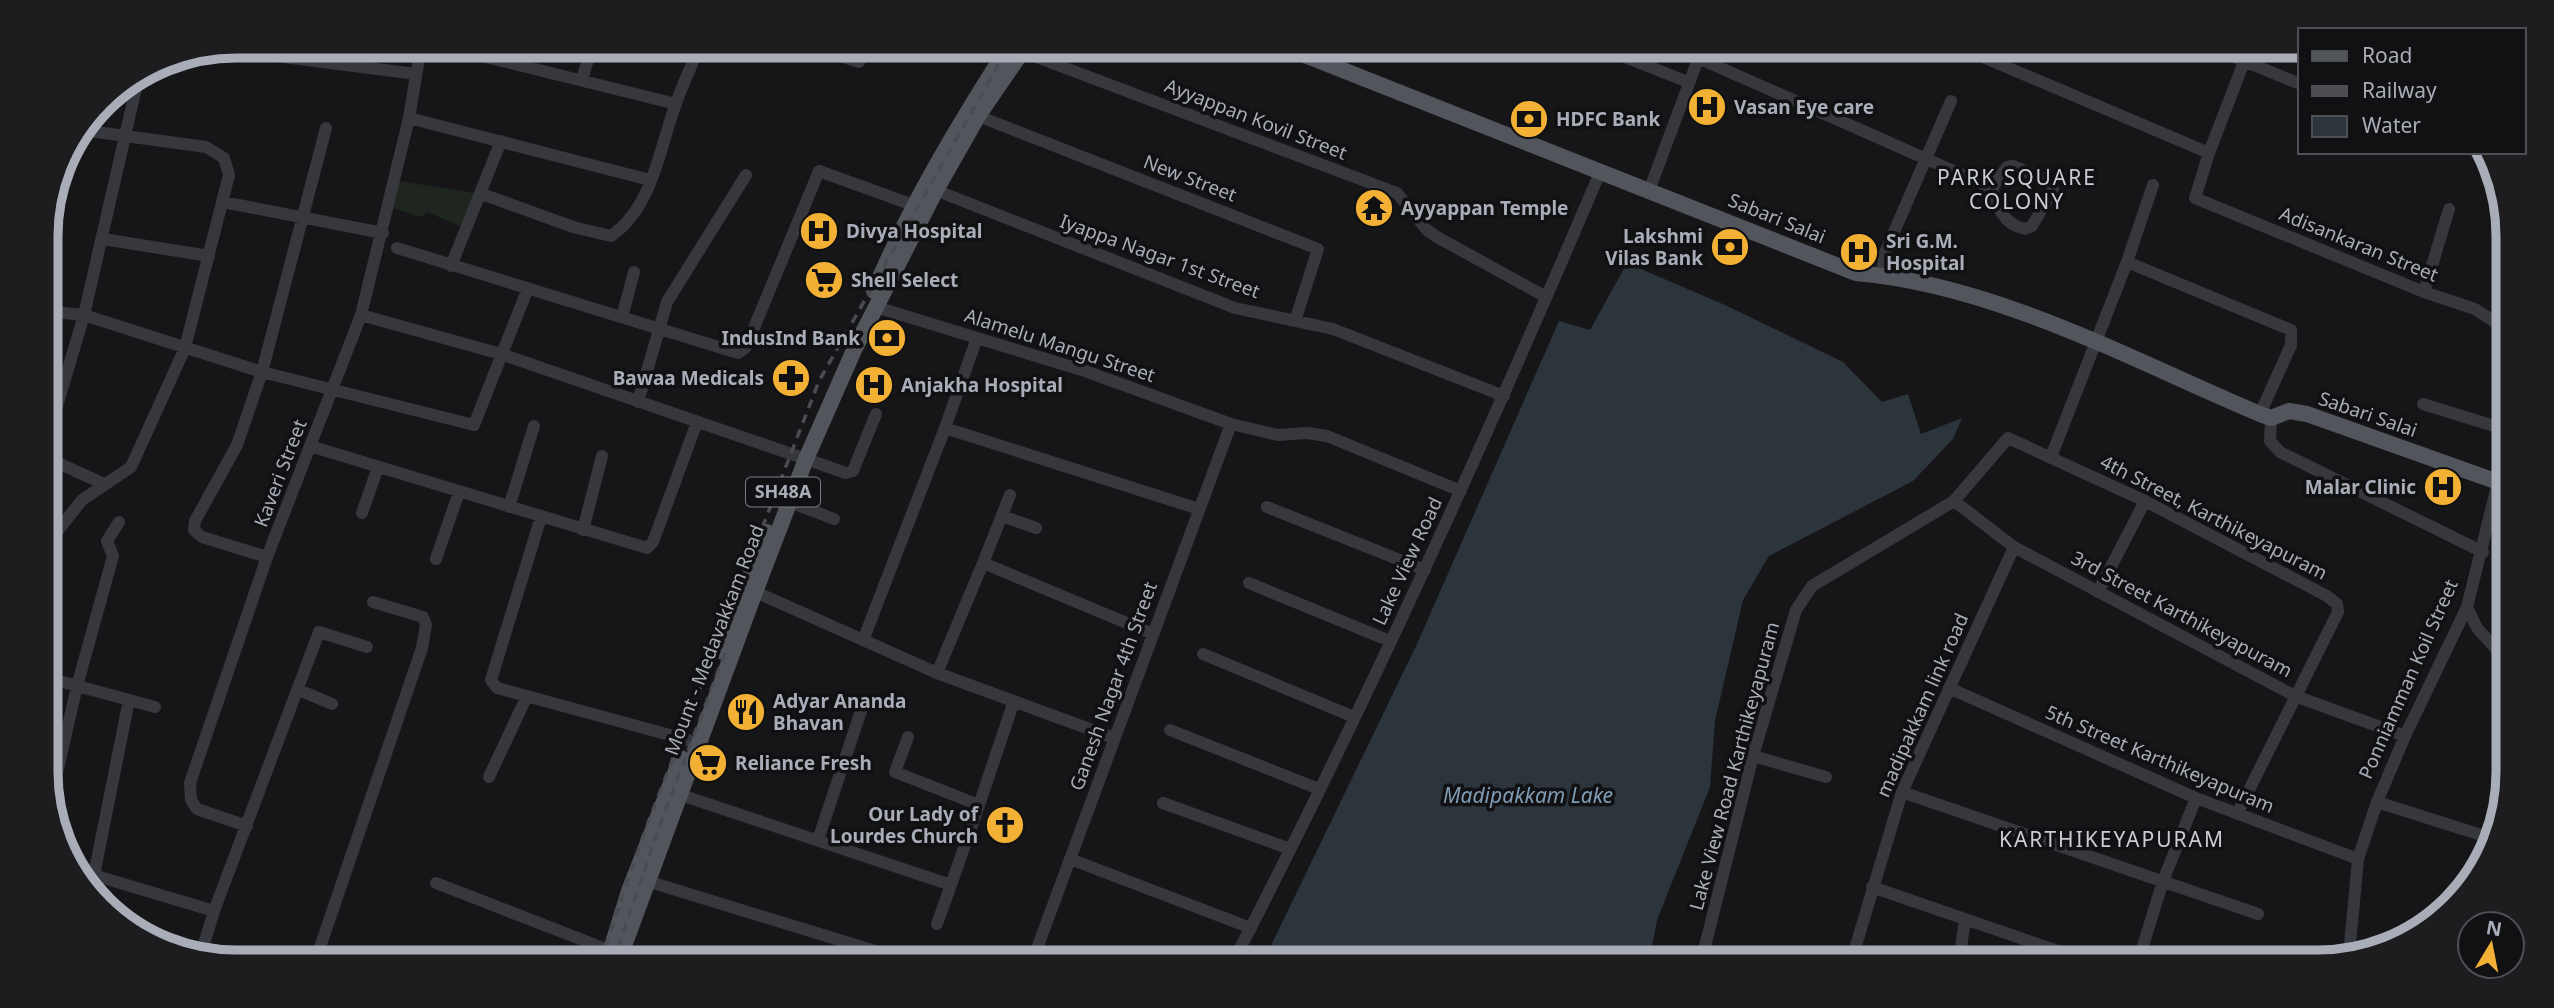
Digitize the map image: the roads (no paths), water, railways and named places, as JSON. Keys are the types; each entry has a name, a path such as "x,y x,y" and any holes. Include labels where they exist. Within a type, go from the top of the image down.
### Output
{"main road":[{"name":"Mount - Medavakkam Road","path":"616,950 650,882 750,590 790,502 802,458 876,307 952,134 1011,58"},
{"name":"Mount - Medavakkam Road","path":"614,950 629,891 688,740 802,458 913,205 930,188 1013,58"},
{"name":"Sabari Salai","path":"1313,58 1650,188 1856,273 1921,282 2001,304 2265,416 2289,411 2307,414 2496,481"}],"street":[{"path":"291,58 416,74"},
{"name":"Kaveri Street","path":"326,128 262,372 237,445 199,510 194,530 202,537 268,557 361,315 409,118 419,58"},
{"path":"491,58 676,104"},
{"path":"582,80 588,58"},
{"path":"482,194 573,227 611,236 626,226 644,199 676,104 695,58"},
{"path":"846,58 859,62"},
{"name":"Ayyappan Kovil Street","path":"1045,58 1397,193 1427,230 1437,237 1546,297"},
{"path":"1628,58 1689,82"},
{"path":"1650,188 1698,58"},
{"path":"1713,58 1992,188 1999,212 2025,229 2032,226 2053,190 2051,182 2013,166 2007,167 1992,188"},
{"path":"1985,58 2209,153 2246,58"},
{"path":"2235,58 2298,83"},
{"path":"58,402 84,315 136,88"},
{"path":"1882,275 1884,255 1951,101"},
{"name":"New Street","path":"978,116 1318,249 1294,321"},
{"path":"409,118 650,180"},
{"path":"58,530 82,500 131,467 185,348 229,175 224,158 206,147 92,132"},
{"path":"451,266 501,141"},
{"name":"Adisankaran Street","path":"2209,153 2195,198 2424,292 2475,309 2496,323"},
{"name":"Lake View Road","path":"1239,950 1425,570 1504,396 1601,170"},
{"path":"397,248 738,353 746,347 819,171 913,205"},
{"path":"638,402 667,302 746,175"},
{"path":"2051,457 2127,262 2152,185"},
{"name":"Iyappa Nagar 1st Street","path":"930,188 1235,308 1333,329 1504,396"},
{"path":"223,202 383,233"},
{"path":"2424,292 2449,209"},
{"path":"103,239 209,256"},
{"path":"2127,262 2291,330 2291,345 2265,416 2270,441 2280,452 2483,552"},
{"path":"622,317 634,272"},
{"path":"58,312 84,315 262,372 474,425 528,288"},
{"name":"Alamelu Mangu Street","path":"876,307 1085,372 1231,424 1278,435 1307,433 1327,436 1461,491"},
{"path":"361,315 501,354 846,473 853,471 876,414"},
{"path":"864,638 977,338"},
{"path":"58,372 66,374"},
{"path":"2423,404 2496,427"},
{"path":"310,446 647,548 653,542 697,422"},
{"name":"Ganesh Nagar 4th Street","path":"1036,950 1231,424"},
{"path":"509,507 534,426"},
{"path":"945,428 1199,509"},
{"name":"Lake View Road Karthikeyapuram","path":"1704,950 1753,756 1796,610 1803,596 1812,586 1843,565 1954,501 2006,439 2013,438 2051,457"},
{"path":"583,530 602,456"},
{"name":"4th Street, Karthikeyapuram","path":"2051,457 2327,596 2337,604 2338,612 2237,814"},
{"path":"58,463 104,484"},
{"path":"362,513 378,467"},
{"name":"Ponniamman Koil Street","path":"2350,947 2358,859 2377,802 2405,736 2467,607 2483,552 2496,491"},
{"path":"436,559 459,492"},
{"path":"937,673 1010,495"},
{"name":"3rd Street Karthikeyapuram","path":"1954,501 2014,547 2295,696 2405,736"},
{"path":"790,502 834,519"},
{"path":"2098,592 2144,502"},
{"path":"1267,507 1425,570"},
{"path":"1002,516 1036,528"},
{"path":"541,517 491,680 497,688 688,740"},
{"path":"58,769 77,685 113,555 107,541 118,522"},
{"name":"madipakkam link road","path":"1854,950 1902,792 2014,547"},
{"path":"247,826 197,809 191,800 190,783 268,557"},
{"path":"984,563 1153,634"},
{"path":"1249,583 1390,641"},
{"path":"750,590 864,638 937,673 1114,738"},
{"path":"319,950 424,641 426,625 423,617 373,602"},
{"path":"2467,607 2477,628 2496,649"},
{"path":"203,947 214,911 319,632 367,647"},
{"path":"1203,654 1354,717"},
{"path":"58,680 155,706"},
{"name":"5th Street Karthikeyapuram","path":"1949,688 2196,798 2358,859"},
{"path":"299,690 332,704"},
{"path":"489,777 527,696"},
{"path":"94,875 129,700"},
{"path":"937,924 1014,701"},
{"path":"818,840 864,702"},
{"path":"1171,730 1319,789"},
{"path":"908,737 895,772 979,805"},
{"path":"1753,756 1826,777"},
{"path":"1902,792 2258,914"},
{"path":"678,794 951,885"},
{"path":"2142,950 2163,881 2196,798"},
{"path":"2377,802 2484,836"},
{"path":"1163,803 1290,849"},
{"path":"1070,859 1251,928"},
{"path":"91,874 214,911"},
{"path":"650,882 865,950"},
{"path":"436,883 591,950"},
{"path":"1872,887 2055,950"},
{"path":"1961,950 1965,919"}],"water":[{"name":"Madipakkam Lake","path":"1627,263 1725,305 1843,362 1882,402 1908,394 1921,434 1962,418 1953,439 1913,481 1769,556 1743,600 1715,721 1710,787 1657,920 1651,950 1269,950 1417,644 1559,321 1590,330"}],"railway":[{"path":"604,950 646,828 819,381 1002,58"},
{"path":"617,950 657,833 725,653"}],"place":[{"name":"Vasan Eye care","path":"1707,107"},
{"name":"HDFC Bank","path":"1529,119"},
{"name":"Ayyappan Temple","path":"1374,208"},
{"name":"Divya Hospital","path":"819,231"},
{"name":"Lakshmi Vilas Bank","path":"1730,247"},
{"name":"Sri G.M. Hospital","path":"1859,252"},
{"name":"Shell Select","path":"824,280"},
{"name":"IndusInd Bank","path":"887,338"},
{"name":"Bawaa Medicals","path":"791,378"},
{"name":"Anjakha Hospital","path":"874,385"},
{"name":"Malar Clinic","path":"2443,487"},
{"name":"Adyar Ananda Bhavan","path":"746,712"},
{"name":"Reliance Fresh","path":"708,763"},
{"name":"Our Lady of Lourdes Church","path":"1005,825"}],"district":[{"name":"PARK SQUARE COLONY","path":"2017,190"},
{"name":"KARTHIKEYAPURAM","path":"2112,840"}]}
